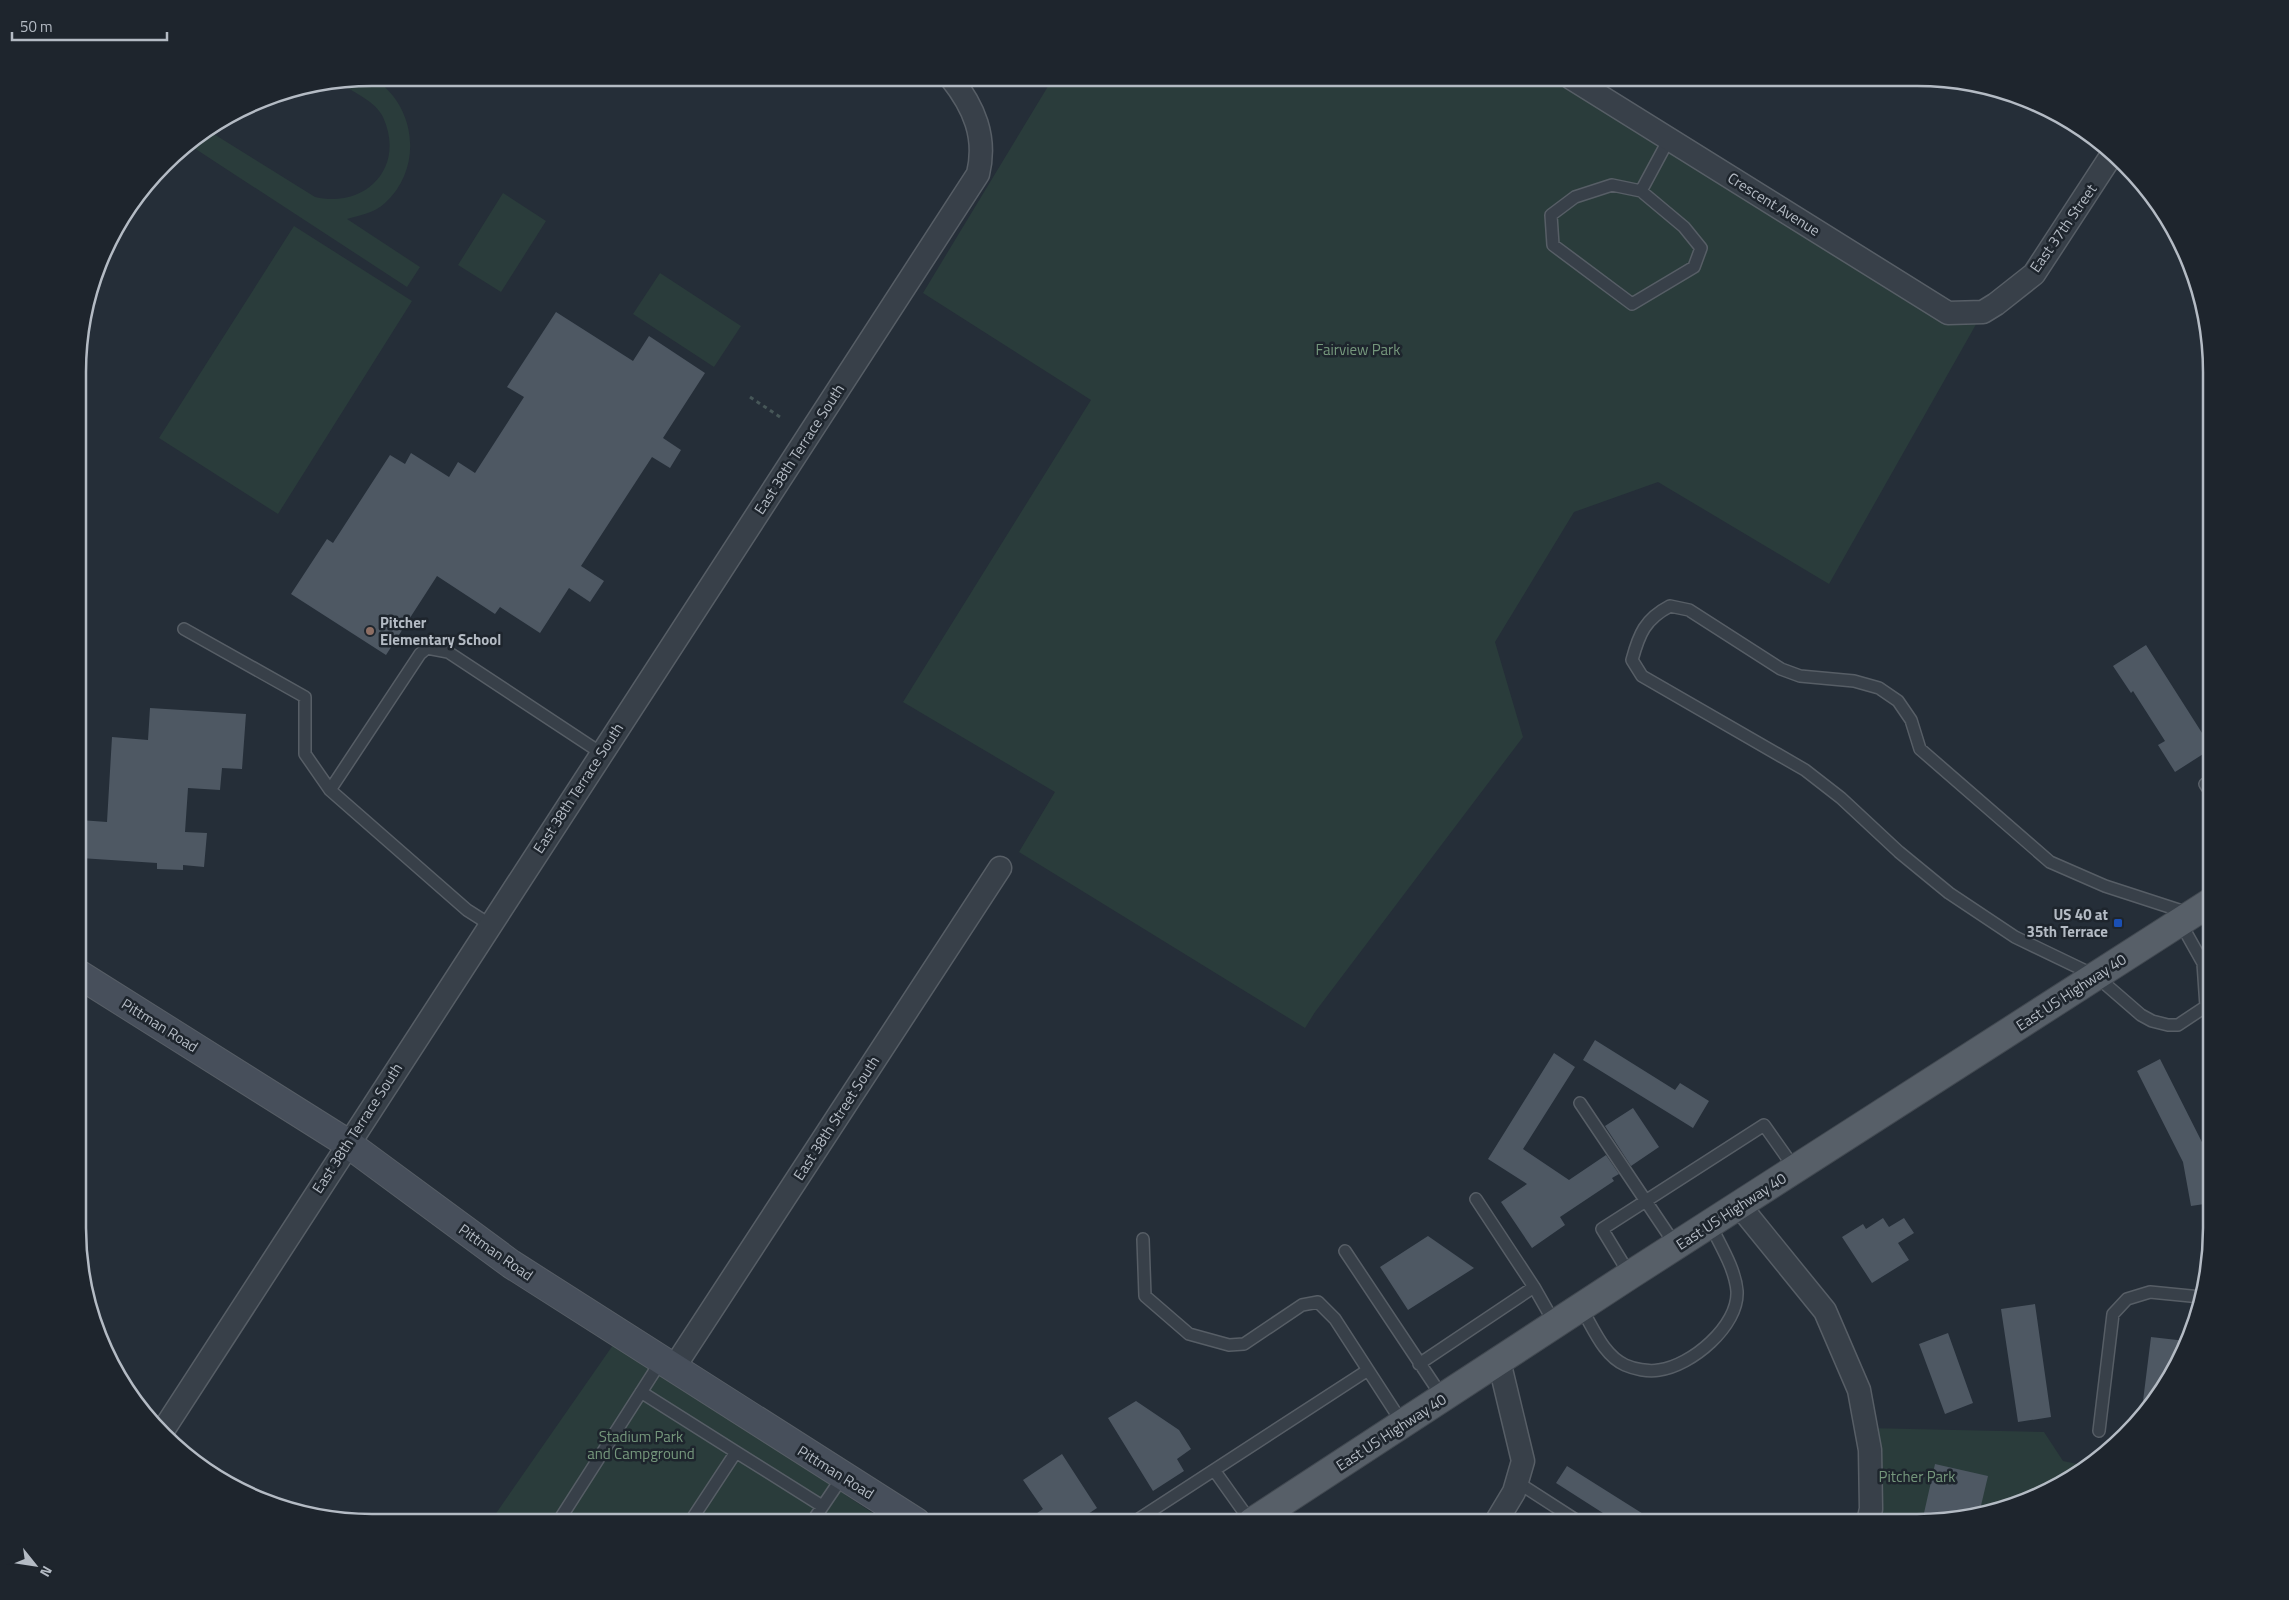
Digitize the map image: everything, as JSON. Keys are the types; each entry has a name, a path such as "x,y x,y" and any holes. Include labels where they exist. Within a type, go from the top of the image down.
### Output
{"main road":[{"name":"East US Highway 40","path":"1264,1514 1630,1275 2194,913"}],"street":[{"name":"East 38th Terrace South","path":"166,1425 489,924 978,174 982,156 980,129 967,98 958,86"},
{"name":"Crescent Avenue","path":"1584,86 1948,313 1982,312"},
{"name":"East 37th Street","path":"1982,312 1996,304 2034,274 2109,161"},
{"name":"East 38th Street South","path":"667,1365 1000,868"},
{"name":"Pittman Road","path":"86,979 347,1143 511,1264 903,1514"},
{"path":"1739,1205 1825,1311 1858,1390 1870,1450 1870,1514"},
{"path":"1499,1361 1523,1461 1514,1492 1501,1514"}],"lane":[{"path":"1641,191 1669,139"},
{"path":"1612,185 1641,191 1684,227 1701,248 1694,267 1632,304 1553,245 1551,215 1575,197 1612,185"},
{"path":"2203,958 2194,913 2105,886 2050,862 1920,749 1911,720 1898,701 1879,688 1854,681 1800,676 1781,669 1689,610 1670,606 1655,614 1639,635 1632,660 1642,676 1805,770 1841,798 1899,852 1949,893 1992,922 2015,937 2096,976 2141,1015 2159,1024 2178,1025 2203,1008"},
{"path":"184,630 305,697 305,754 330,790 467,910 489,924"},
{"path":"330,790 420,654 427,648 448,652 601,753"},
{"path":"1580,1103 1676,1246"},
{"path":"1630,1275 1602,1229 1764,1125 1795,1169"},
{"path":"1476,1198 1534,1287 1555,1325"},
{"path":"1581,1308 1611,1356 1625,1365 1649,1371 1660,1370 1691,1357 1719,1334 1732,1315 1736,1302 1737,1291 1732,1269 1710,1224"},
{"path":"1144,1239 1145,1296 1188,1334 1229,1345 1244,1344 1302,1305 1318,1302 1335,1319 1403,1424"},
{"path":"1345,1251 1443,1398"},
{"path":"1420,1364 1534,1287"},
{"path":"2099,1431 2113,1314 2127,1298 2150,1292 2194,1296"},
{"path":"563,1514 640,1392 667,1365"},
{"path":"1147,1514 1368,1370"},
{"path":"640,1392 822,1506"},
{"path":"695,1514 736,1452"},
{"path":"1214,1470 1246,1514"},
{"path":"817,1514 843,1476"},
{"path":"1517,1482 1567,1514"}],"path":[{"path":"750,397 784,419"}],"green space":[{"path":"382,86 387,90 398,104 406,120 410,137 410,155 406,172 397,188 385,203 372,211 347,219 420,267 407,287 194,148 213,134 315,197 334,199 350,197 365,190 377,180 385,167 389,152 389,135 383,117 365,98 347,88"},
{"name":"Fairview Park","path":"1048,86 1584,86 1948,313 1983,312 1829,584 1658,482 1574,512 1495,642 1523,737 1315,1012 1305,1028 1019,852 1055,792 903,702 1091,400 923,293"},
{"path":"503,193 546,221 501,292 458,265"},
{"path":"294,226 412,301 278,514 159,438"},
{"path":"660,273 741,326 714,367 633,314"},
{"name":"Stadium Park and Campground","path":"620,1335 874,1514 496,1514"},
{"name":"Pitcher Park","path":"1866,1428 2044,1432 2063,1461 2078,1464 2060,1476 2027,1492 1991,1504 1936,1513 1868,1514"}],"building":[{"path":"556,312 633,361 649,336 705,373 663,438 681,450 670,468 652,457 581,566 604,581 590,602 569,588 540,633 500,607 495,614 437,576 386,655 291,594 327,539 333,543 390,455 405,464 411,453 449,477 458,462 475,473 524,397 507,387"},
{"path":"2146,645 2203,734 2203,754 2175,772 2158,745 2165,741 2133,691 2131,693 2113,666"},
{"path":"150,708 246,714 242,769 222,768 220,790 188,788 185,832 207,833 204,867 183,865 183,870 157,869 157,863 86,858 86,820 107,822 112,737 148,740"},
{"path":"1595,1040 1675,1090 1680,1083 1709,1101 1693,1128 1583,1060"},
{"path":"1554,1053 1575,1067 1523,1149 1569,1180 1606,1155 1619,1174 1612,1178 1614,1181 1560,1217 1565,1225 1532,1248 1501,1202 1527,1184 1488,1159"},
{"path":"2160,1059 2203,1144 2203,1204 2191,1206 2183,1162 2137,1071"},
{"path":"1633,1108 1659,1147 1631,1166 1605,1126"},
{"path":"1883,1218 1889,1227 1904,1218 1914,1233 1898,1243 1909,1260 1872,1283 1842,1237 1863,1224 1866,1229"},
{"path":"1428,1236 1474,1268 1408,1310 1380,1267"},
{"path":"2035,1304 2051,1417 2018,1422 2001,1309"},
{"path":"1948,1333 1973,1403 1945,1414 1919,1344"},
{"path":"2151,1337 2180,1340 2165,1371 2143,1404"},
{"path":"1136,1401 1179,1430 1191,1449 1177,1459 1184,1471 1153,1491 1108,1418"},
{"path":"1062,1454 1097,1508 1088,1514 1036,1514 1043,1509 1023,1480"},
{"path":"1935,1464 1988,1476 1981,1506 1924,1514"},
{"path":"1567,1466 1643,1514 1604,1514 1556,1483"}],"place":[{"name":"Pitcher Elementary School","path":"370,631"},
{"name":"US 40 at 35th Terrace","path":"2118,923"}]}
